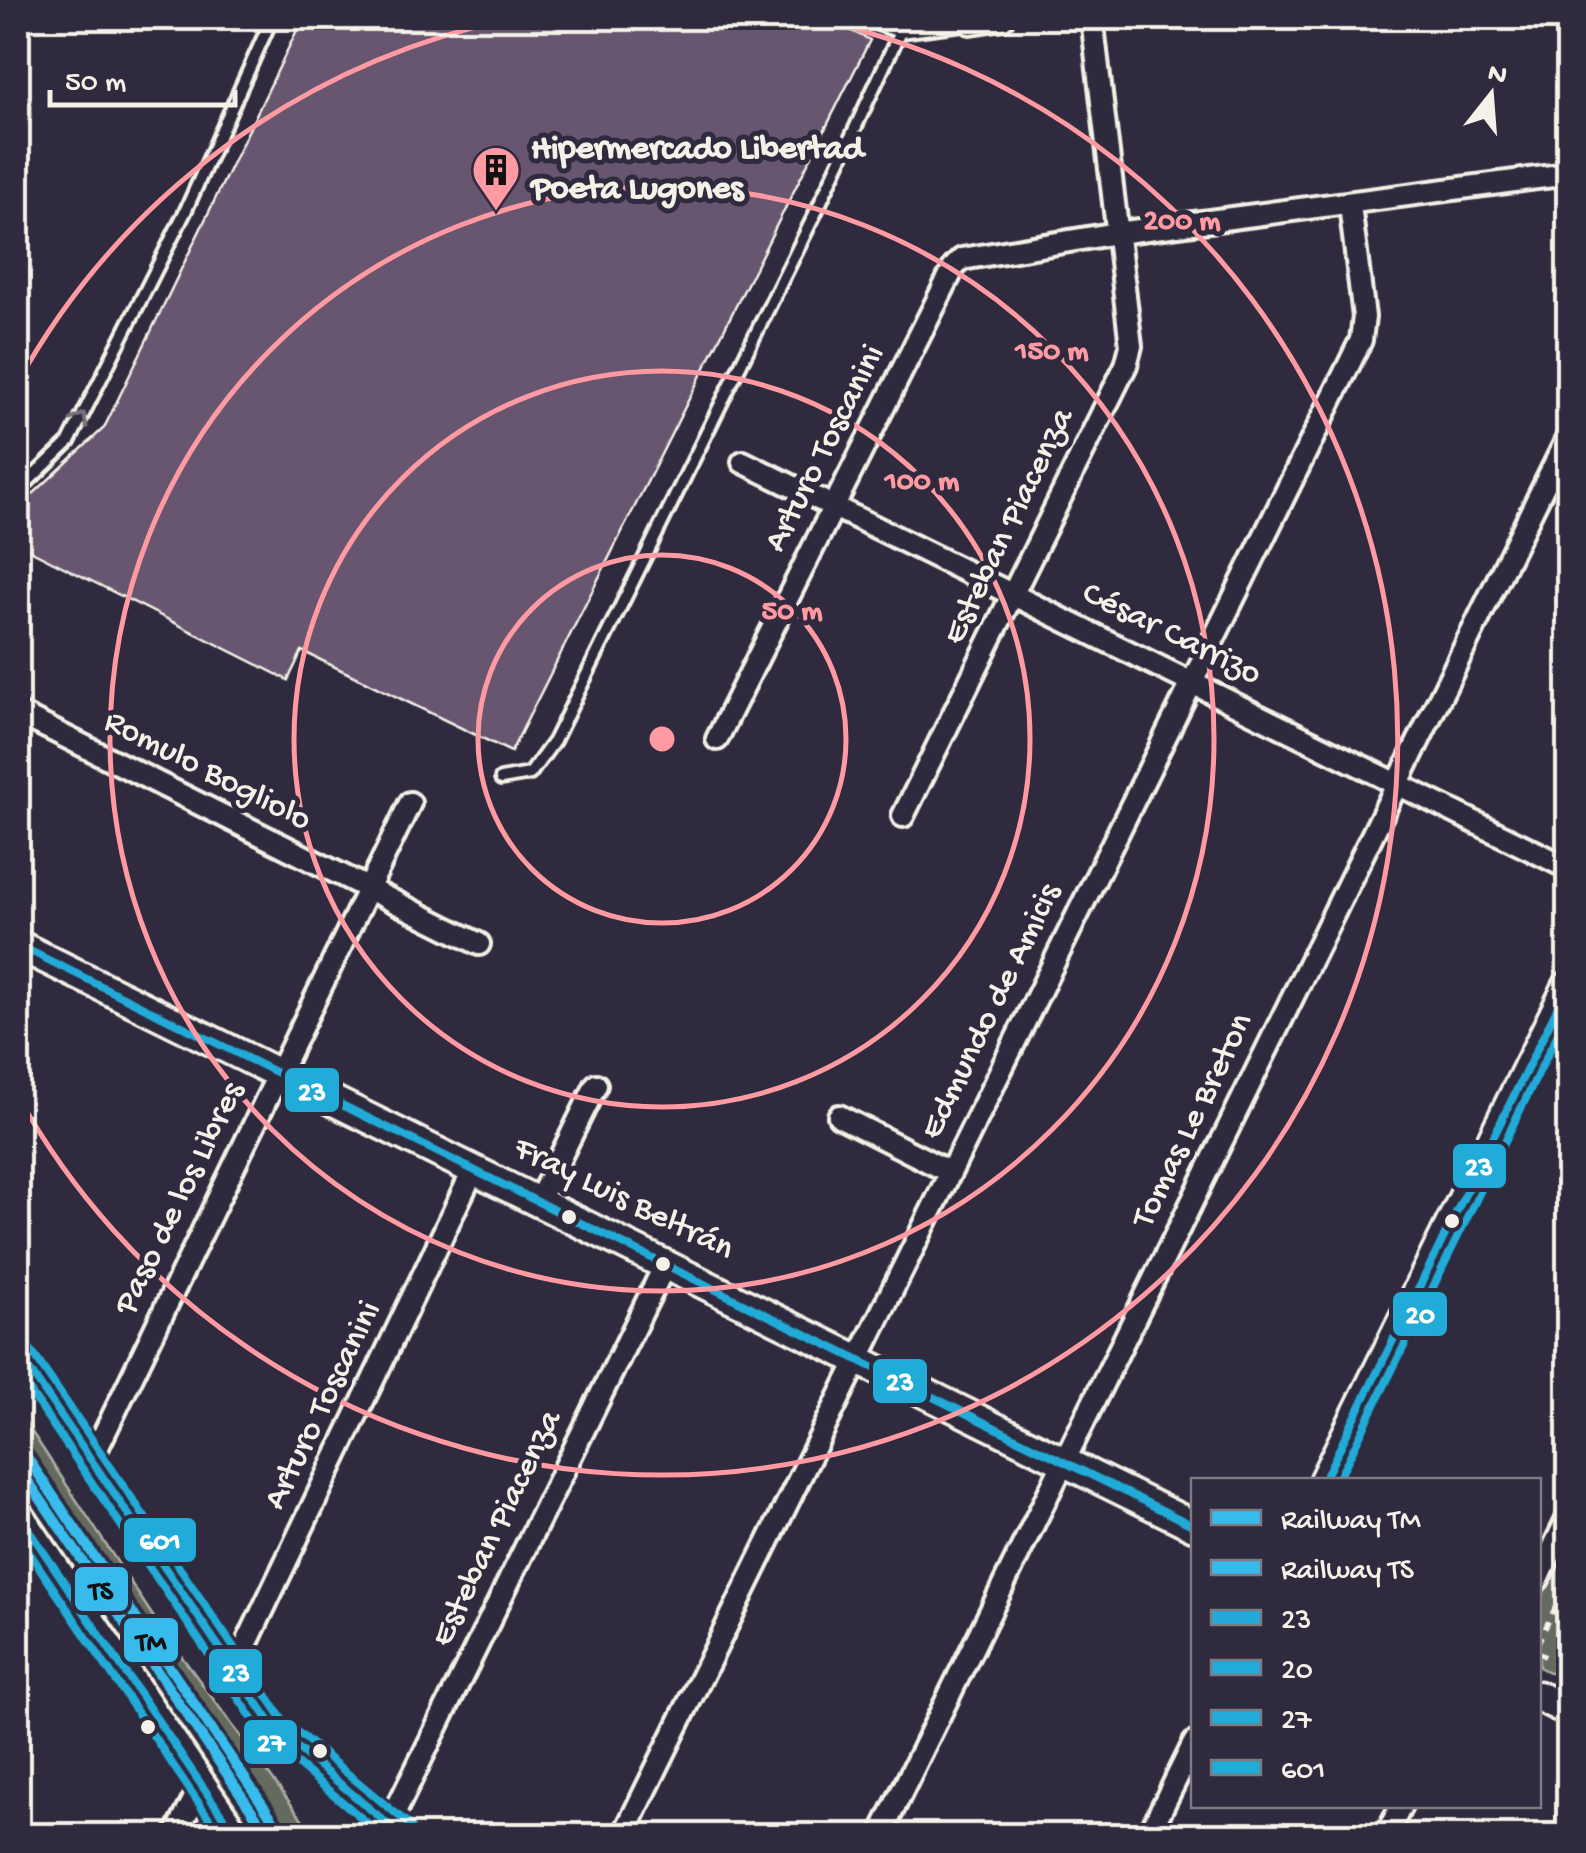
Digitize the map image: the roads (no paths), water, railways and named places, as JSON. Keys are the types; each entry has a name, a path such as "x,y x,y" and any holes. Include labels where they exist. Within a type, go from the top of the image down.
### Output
{"main road":[{"name":"Fray Luis Beltrán","path":"18,945 1191,1525"},
{"path":"1325,1478 1568,986"},
{"path":"18,1354 232,1672 275,1729 396,1830"},
{"path":"18,1514 236,1836"},
{"path":"1541,1698 1568,1711"}],"street":[{"path":"970,23 1003,18"},
{"name":"Esteban Piacenza","path":"903,816 1126,365 1131,330 1092,18"},
{"path":"1117,233 1568,174"},
{"name":"Edmundo de Amicis","path":"623,1836 1361,340 1364,316 1350,205"},
{"name":"Arturo Toscanini","path":"717,738 954,267 978,254 1117,233"},
{"name":"Tomas Le Breton","path":"880,1836 1568,437"},
{"name":"César Carrizo","path":"743,462 1568,868"},
{"name":"Romulo Bogliolo","path":"18,713 479,944"},
{"name":"Paso de los Libres","path":"91,1461 410,803"},
{"path":"539,1200 596,1085"},
{"path":"839,1116 949,1172"},
{"name":"Arturo Toscanini","path":"232,1672 474,1169"},
{"name":"Esteban Piacenza","path":"396,1830 666,1264"},
{"path":"1541,1576 1562,1546 1568,1518"},
{"path":"1148,1836 1191,1750"},
{"path":"175,1836 201,1786"},
{"path":"1386,1836 1400,1808"}],"lane":[{"path":"18,491 70,442 184,212 272,18"},
{"path":"862,18 900,32 970,23"},
{"path":"501,780 530,774 554,741 816,212 900,32"}],"rail line":[{"name":"TM","path":"18,1444 284,1836"},
{"name":"TS","path":"18,1466 269,1836"}],"place":[{"name":"Hipermercado Libertad Poeta Lugones","path":"496,212"}]}
